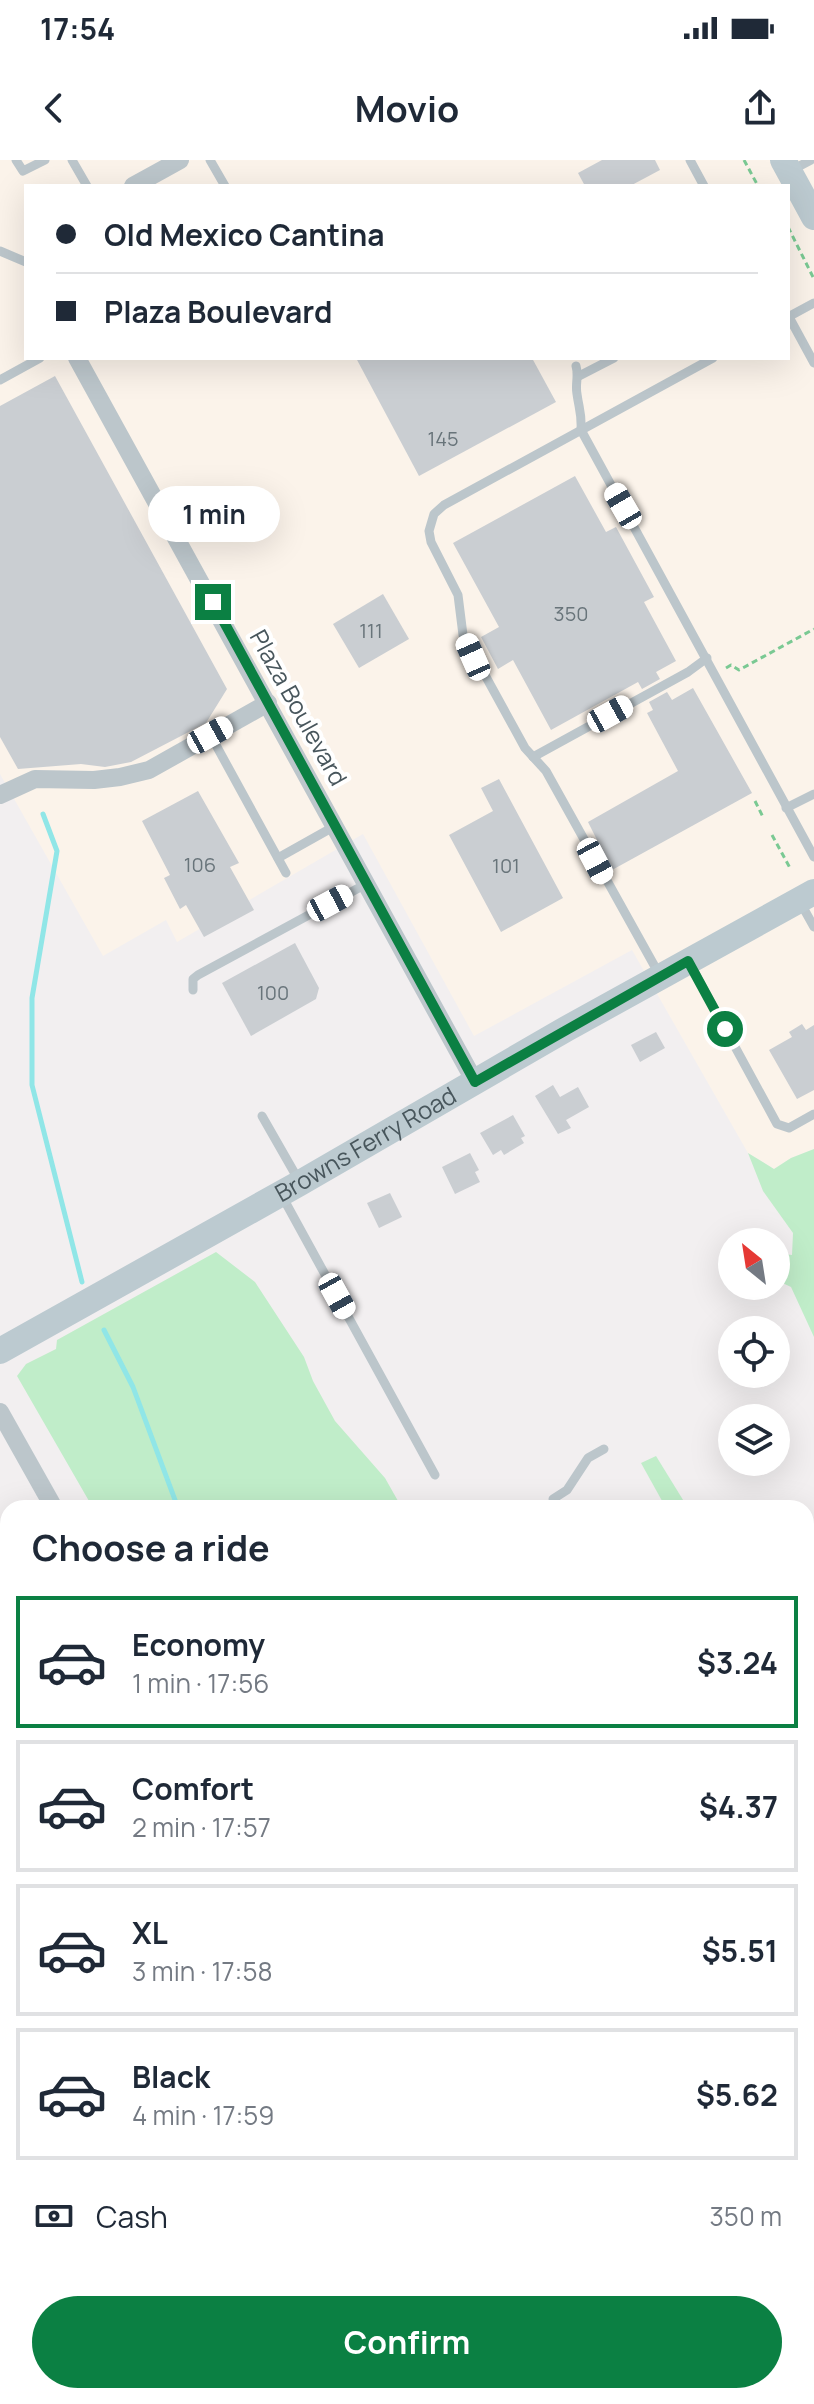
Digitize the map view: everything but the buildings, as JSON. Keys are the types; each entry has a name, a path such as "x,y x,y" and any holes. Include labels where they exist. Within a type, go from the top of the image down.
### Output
{"main road":[{"path":"794,164 804,205"},
{"name":"Browns Ferry Road","path":"0,1351 806,896"}],"street":[{"path":"137,184 180,160"},
{"name":"Plaza Boulevard","path":"78,360 475,1082"},
{"path":"0,795 35,779 94,780 149,770 268,703"},
{"path":"0,1412 50,1500"}],"lane":[{"path":"16,160 23,171 45,160"},
{"path":"72,160 86,184"},
{"path":"210,160 224,184"},
{"path":"690,160 703,184"},
{"path":"0,251 24,261"},
{"path":"790,316 814,303"},
{"path":"790,321 814,363"},
{"path":"0,380 36,360"},
{"path":"608,360 577,371 576,392 582,411 581,430 814,857"},
{"path":"660,977 546,771 525,748 468,646 463,635 458,595 431,542 429,531 434,514 444,505 709,360"},
{"path":"533,757 688,672 707,658"},
{"path":"210,735 286,873"},
{"path":"786,808 814,794"},
{"path":"278,858 335,826"},
{"path":"193,990 193,979 198,975 366,884"},
{"path":"806,896 814,927"},
{"path":"688,961 777,1124 789,1128 814,1114"},
{"path":"262,1116 290,1188 435,1475"},
{"path":"553,1499 567,1490 588,1458 604,1449"}],"path":[{"path":"744,160 757,184"},
{"path":"790,231 814,279"},
{"path":"722,669 731,665 739,670 814,629"},
{"path":"755,801 763,817"},
{"path":"772,835 790,868"}],"shaded area":[{"path":"0,160 814,160 814,1149 774,1169 748,1153 632,950 474,1036 363,834 177,942 166,920 103,956 0,774"}],"green space":[{"path":"814,1149 814,1337 790,1287 793,1233 763,1191 748,1153 774,1169"},
{"path":"216,1252 255,1282 304,1357 335,1421 385,1478 397,1500 88,1500 17,1376 26,1364 56,1349 57,1340"},
{"path":"656,1456 683,1500 662,1500 641,1463"}],"waterway":[{"path":"43,814 57,851 32,998 32,1085 82,1282"},
{"path":"104,1330 133,1387 175,1500"}],"route":[{"path":"213,602 475,1082 688,961 725,1029"}]}
